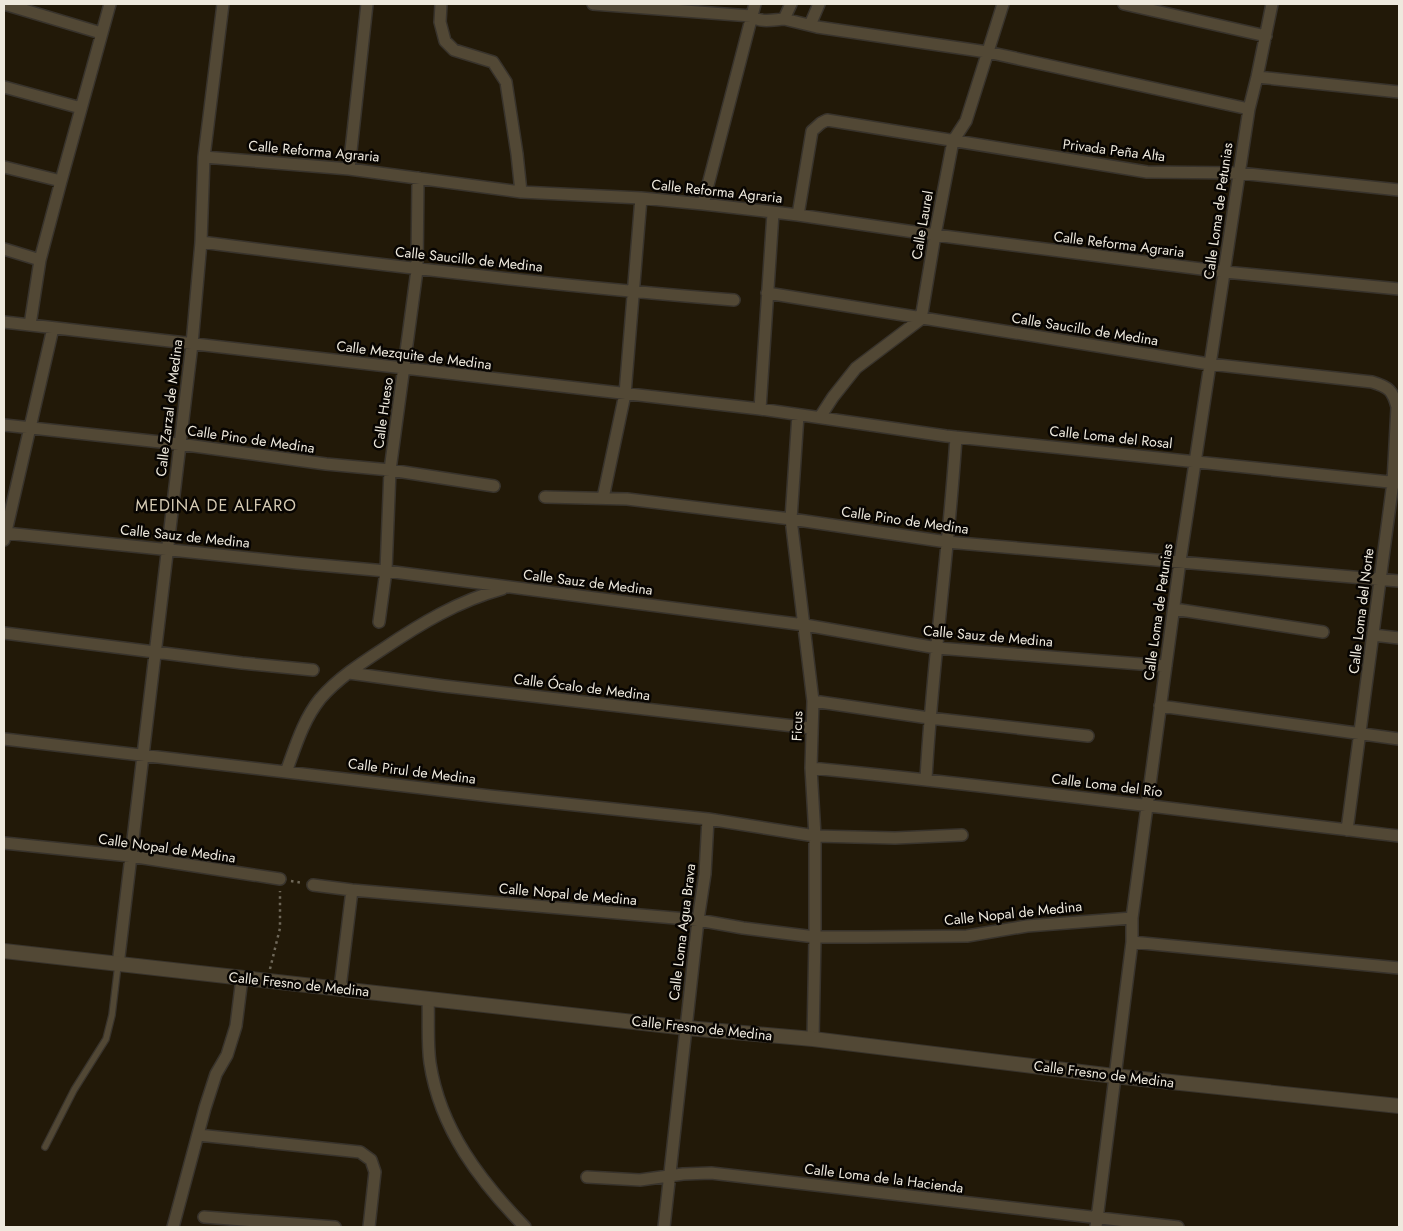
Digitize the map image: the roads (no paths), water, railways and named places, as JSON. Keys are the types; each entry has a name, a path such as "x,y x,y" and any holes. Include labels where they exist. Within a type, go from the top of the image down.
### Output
{"street":[{"path":"4,4 101,33"},
{"path":"30,325 40,260 110,4"},
{"name":"Calle Zarzal de Medina","path":"118,965 192,344 201,242 204,157 223,4"},
{"path":"350,168 367,4"},
{"path":"441,4 440,22 445,41 454,50 493,62 506,82 521,192"},
{"path":"593,4 751,16 764,21 784,19 810,25 987,52 1249,108"},
{"path":"703,204 755,4"},
{"path":"784,19 790,4"},
{"path":"810,25 819,4"},
{"name":"Calle Laurel","path":"921,319 953,141 966,121 1003,4"},
{"path":"1124,4 1266,36"},
{"name":"Calle Loma de Petunias","path":"1096,1223 1132,942 1132,918 1180,561 1249,108 1272,4"},
{"path":"1257,76 1399,92"},
{"path":"4,87 81,108"},
{"name":"Privada Peña Alta","path":"798,215 812,131 826,120 1147,172 1239,173 1399,190"},
{"name":"Calle Reforma Agraria","path":"204,157 350,168 521,192 641,198 703,204 1225,272 1399,289"},
{"path":"4,167 61,181"},
{"name":"Calle Hueso","path":"379,622 386,571 390,470 417,270 418,178"},
{"path":"604,498 625,394 641,198"},
{"path":"760,409 773,213"},
{"name":"Calle Saucillo de Medina","path":"201,242 417,270 734,300"},
{"path":"4,249 40,260"},
{"name":"Calle Saucillo de Medina","path":"767,292 921,319 1209,364 1372,382 1385,386 1394,396"},
{"path":"820,417 832,397 856,368 921,319"},
{"name":"Calle Mezquite de Medina","path":"4,322 820,417"},
{"path":"4,536 31,429 53,328"},
{"name":"Calle Loma del Norte","path":"1347,830 1373,635 1396,483 1397,407 1394,396"},
{"name":"Ficus","path":"798,415 791,519 813,701 811,768 815,836 816,937 813,1039"},
{"name":"Calle Loma del Rosal","path":"820,417 956,437 1396,483"},
{"name":"Calle Pino de Medina","path":"4,425 390,470 494,486"},
{"path":"926,779 956,437"},
{"name":"Calle Pino de Medina","path":"545,497 627,499 791,519 947,542 1399,581"},
{"name":"Calle Sauz de Medina","path":"4,536 167,549 297,564 386,571 805,625 937,648 1166,666"},
{"path":"286,772 311,713 332,686 349,672 439,614 463,602 508,587"},
{"path":"1174,609 1323,632"},
{"path":"4,633 313,670"},
{"path":"1373,635 1399,638"},
{"name":"Calle Ócalo de Medina","path":"349,672 444,686 811,728"},
{"path":"813,701 930,718 1088,736"},
{"path":"1160,706 1399,739"},
{"name":"Calle Pirul de Medina","path":"4,739 500,797 708,819 815,836 895,838 962,835"},
{"name":"Calle Loma del Río","path":"811,768 1147,804 1399,836"},
{"name":"Calle Loma Agua Brava","path":"664,1227 698,920 706,874 708,819"},
{"name":"Calle Nopal de Medina","path":"4,843 130,856 280,879"},
{"name":"Calle Nopal de Medina","path":"313,885 698,920 743,928 816,937 967,936 1027,926 1132,918"},
{"path":"340,988 352,890"},
{"path":"1132,942 1399,968"},
{"name":"Calle Fresno de Medina","path":"4,951 686,1028 813,1039 1114,1076 1399,1106"},
{"path":"174,1227 216,1074 227,1056 236,1026 242,978"},
{"path":"428,998 430,1062 440,1105 452,1131 472,1165 498,1200 525,1227"},
{"path":"198,1135 348,1149 360,1152 371,1160 375,1172 369,1227"},
{"name":"Calle Loma de la Hacienda","path":"587,1177 640,1180 711,1173 1096,1223 1178,1227"},
{"path":"204,1217 336,1227"}],"lane":[{"path":"45,1147 74,1090 106,1039 112,1015 118,965"}],"district":[{"name":"MEDINA DE ALFARO","path":"216,505"}]}
